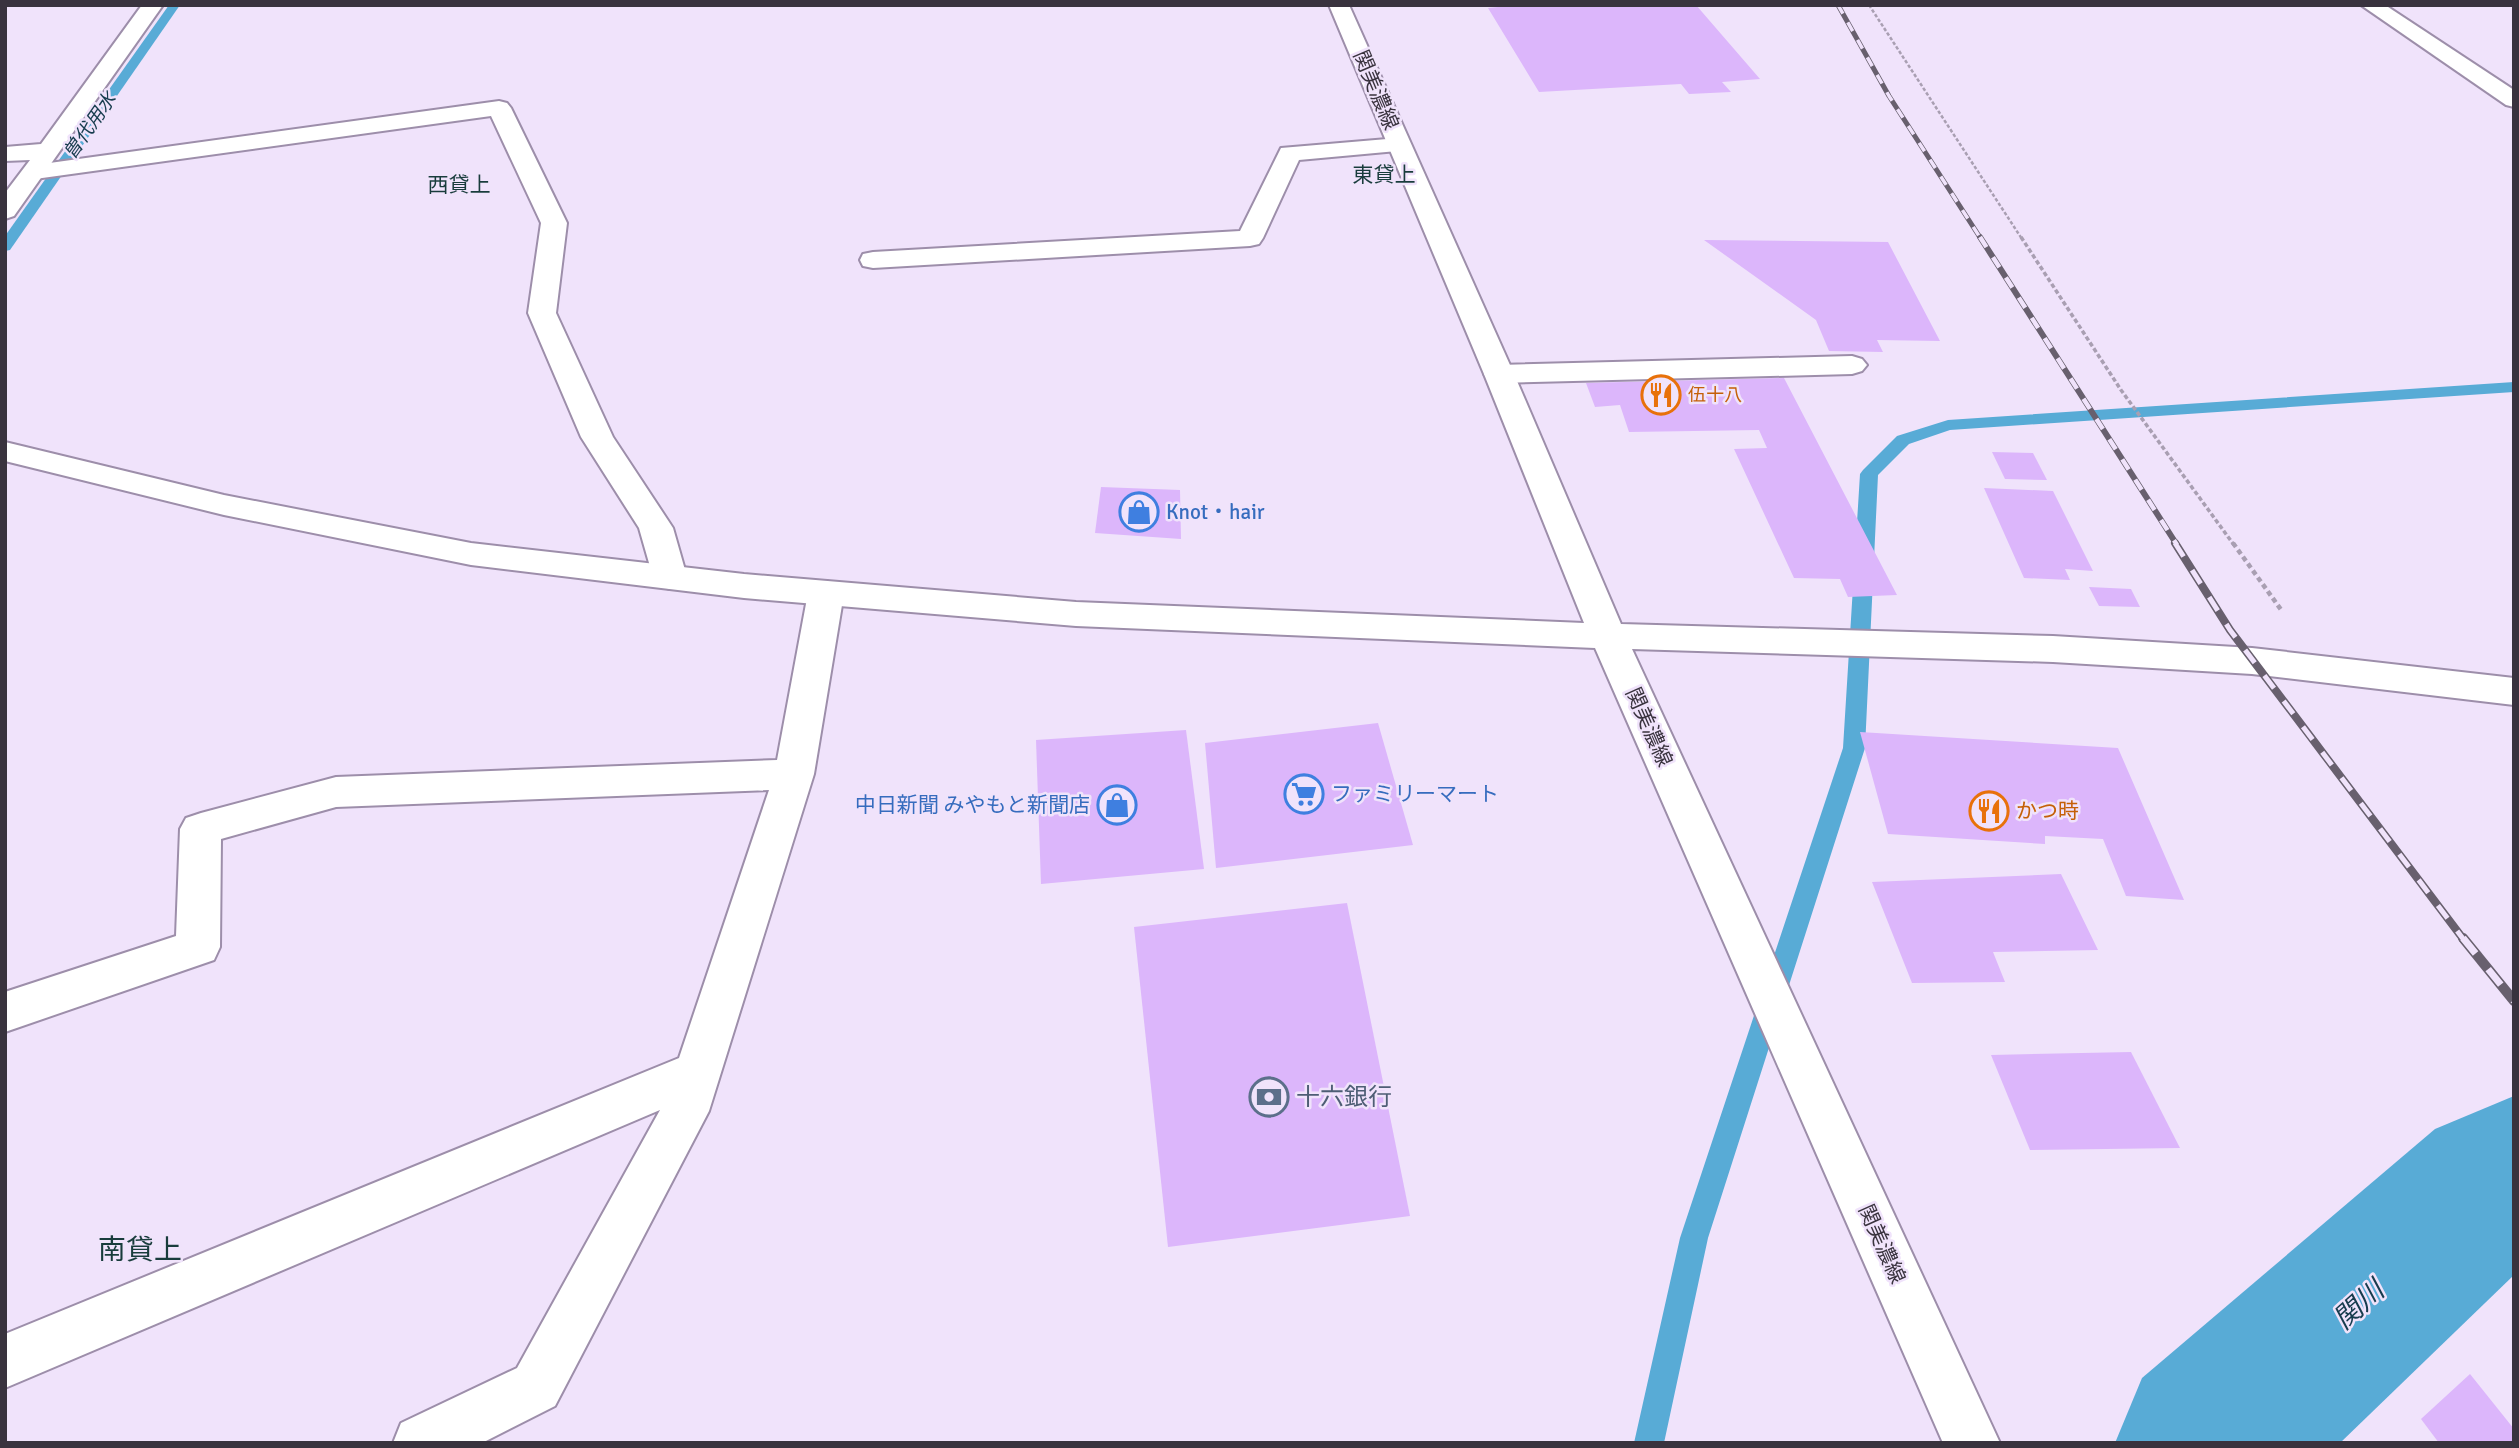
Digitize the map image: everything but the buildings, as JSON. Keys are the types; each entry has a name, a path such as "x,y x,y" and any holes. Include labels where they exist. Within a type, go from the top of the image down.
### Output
{"street":[{"path":"5,211 153,5"},
{"name":"関美濃線","path":"1339,5 1499,374 1608,636 1972,1443"},
{"path":"2371,5 2514,100"},
{"path":"5,154 41,161 499,108 554,223 542,313 597,437 656,528 670,577"},
{"path":"873,260 1250,238 1290,153 1399,145"},
{"path":"1499,374 1852,365"},
{"path":"5,451 224,505 471,554 826,593 1076,614 1608,636 2053,649 2252,661 2514,692"},
{"path":"422,1443 536,1388 685,1111 794,774 826,593"},
{"path":"5,1013 198,947 201,829 336,792 794,774"},
{"path":"5,1361 698,1072"}],"path":[{"path":"1869,5 2121,390 2325,671"}],"waterway":[{"name":"曽代用水","path":"5,247 175,5"},
{"path":"1649,1443 1694,1238 1854,748 1869,474 1903,440 1948,425 2514,387"},
{"name":"関川","path":"2207,1443 2493,1184 2514,1173"}],"railway":[{"path":"1838,5 1889,96 1981,239"},
{"path":"1980,237 2177,545"},
{"path":"2175,543 2230,630 2464,940"},
{"path":"2463,938 2514,1001"}],"place":[{"name":"伍十八","path":"1661,395"},
{"name":"Knot・hair","path":"1139,512"},
{"name":"ファミリーマート","path":"1304,794"},
{"name":"中日新聞 みやもと新聞店","path":"1117,805"},
{"name":"かつ時","path":"1989,811"},
{"name":"十六銀行","path":"1269,1097"}],"district":[{"name":"東貸上","path":"1384,175"},
{"name":"西貸上","path":"459,185"},
{"name":"南貸上","path":"140,1250"}]}
